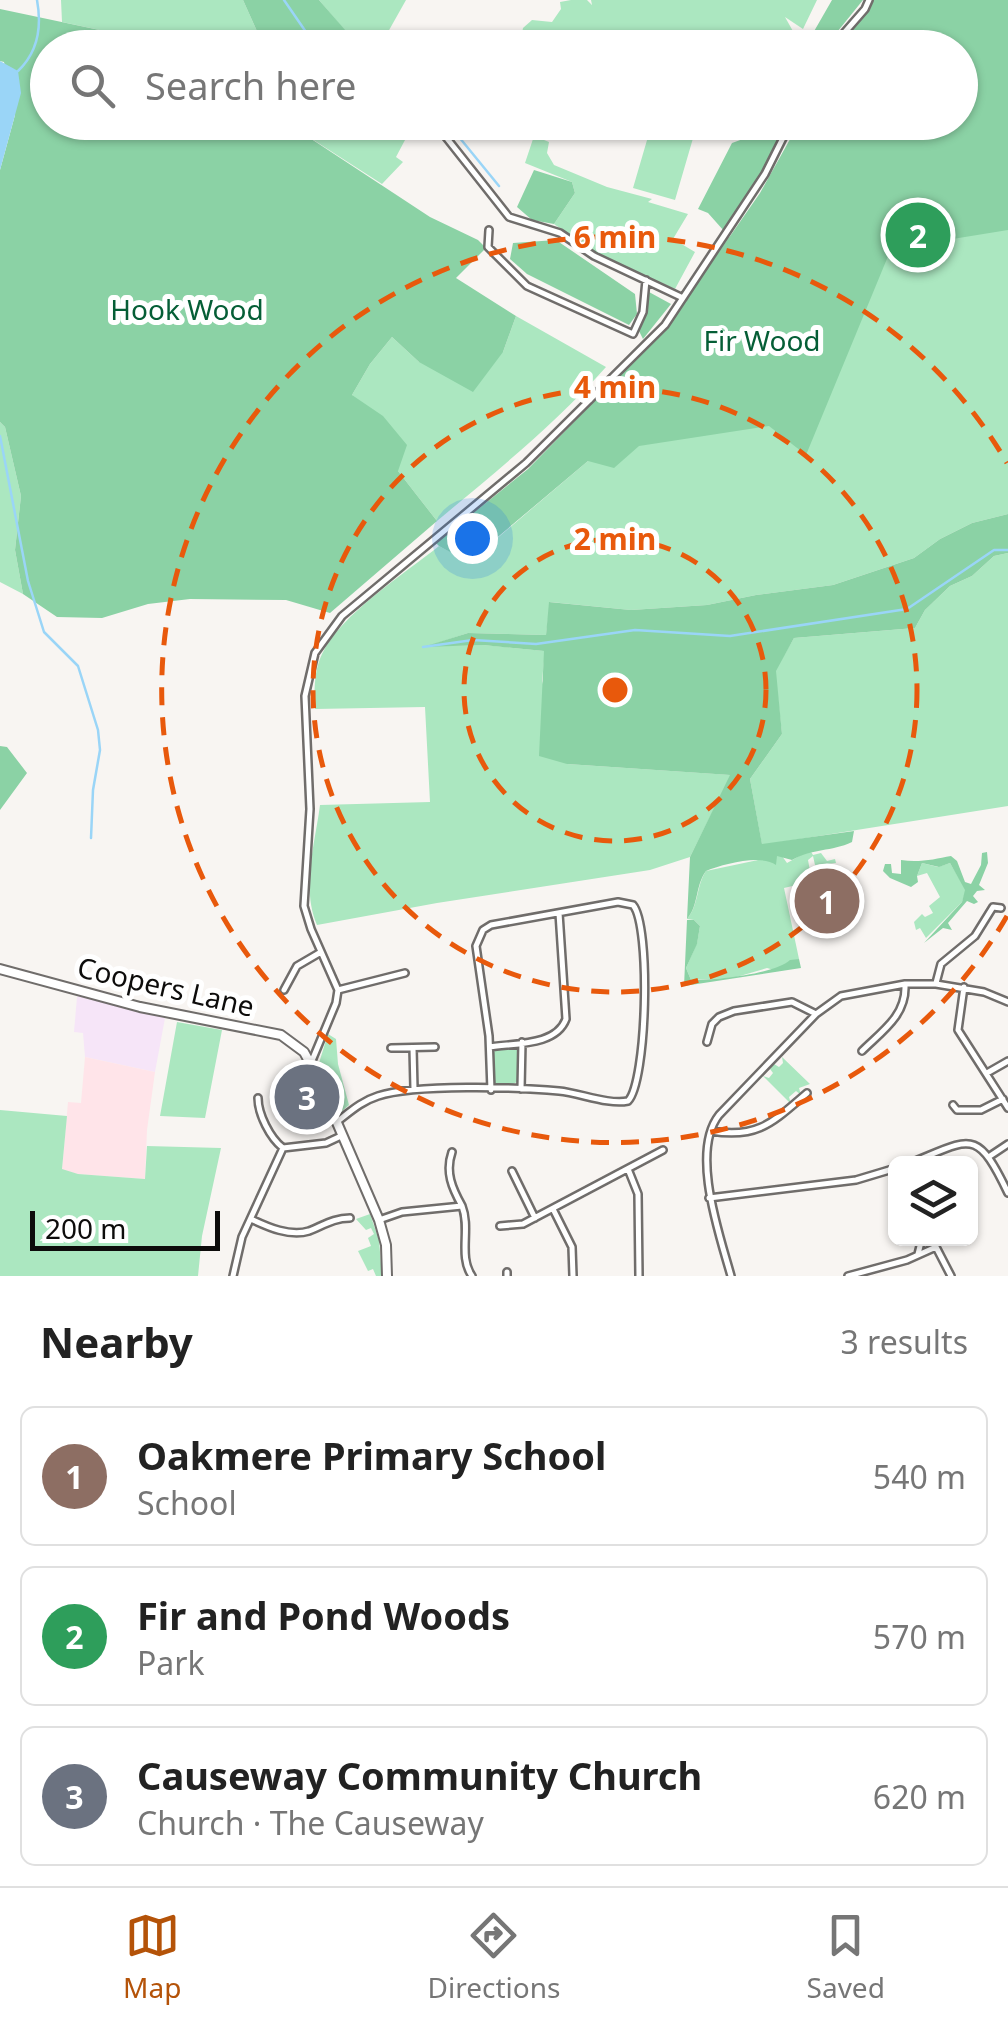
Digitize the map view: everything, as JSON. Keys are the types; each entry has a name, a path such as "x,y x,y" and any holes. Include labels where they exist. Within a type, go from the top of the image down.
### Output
{"main road":[{"name":"Coopers Lane","path":"0,970 174,1014 281,1036 304,1052 311,1063"},
{"path":"311,1063 380,1220 388,1276"}],"street":[{"path":"847,30 869,0"},
{"path":"448,140 509,217 560,233 594,256 683,298"},
{"path":"311,1063 338,990 306,916 303,892 310,810 305,696 310,664 320,643 342,616 526,464 646,347 765,174 782,140"},
{"path":"489,230 488,247 527,286 633,334 643,312 646,280"},
{"path":"336,1124 372,1098 414,1091 490,1090 520,1088 616,1102 632,1098 643,1012 640,921 635,908 622,902 491,924 477,939 490,1047 490,1090"},
{"path":"936,984 941,964 976,936 993,906 1002,908"},
{"path":"490,1047 554,1036 566,1019 559,913"},
{"path":"284,990 297,966 321,952"},
{"path":"338,990 405,973"},
{"path":"862,1051 898,1015 904,1004 906,984"},
{"path":"732,1276 710,1198 711,1131 719,1116 816,1014 847,994 906,984 964,987 1008,1002"},
{"path":"964,987 957,1027 1008,1108"},
{"path":"707,1042 712,1024 734,1011 792,1002 816,1014"},
{"path":"520,1088 522,1042"},
{"path":"391,1048 435,1047"},
{"path":"413,1048 414,1091"},
{"path":"987,1073 1008,1061"},
{"path":"711,1131 740,1134 759,1130 806,1093"},
{"path":"258,1098 258,1108 283,1148 326,1143 341,1136"},
{"path":"954,1105 957,1110 981,1110 1002,1099"},
{"path":"930,1156 962,1144 979,1146 990,1156 1008,1193"},
{"path":"990,1156 1008,1144"},
{"path":"233,1276 237,1250 283,1148"},
{"path":"500,1226 519,1225 535,1218 663,1150"},
{"path":"452,1152 448,1164 450,1180 468,1222 464,1240 466,1265 472,1276"},
{"path":"628,1169 638,1194 638,1276"},
{"path":"710,1198 856,1180 888,1170"},
{"path":"512,1171 535,1218"},
{"path":"380,1220 402,1212 462,1206"},
{"path":"553,1208 572,1247 574,1276"},
{"path":"251,1219 276,1230 300,1233 336,1218 350,1218"},
{"path":"918,1246 918,1254"},
{"path":"848,1276 936,1247 951,1276"}],"shaded area":[{"path":"82,995 165,1018 155,1072 85,1057 83,1033 74,1032 77,997"},
{"path":"85,1057 155,1072 145,1179 62,1170 68,1102 81,1103"}],"green space":[{"path":"61,0 243,0 256,30 100,30 62,22"},
{"path":"243,0 319,0 345,30 256,30"},
{"path":"319,0 406,0 389,30 345,30"},
{"path":"587,0 592,5 591,0 817,0 803,29 785,17 792,30 523,30 532,20 552,22 561,9 560,2"},
{"path":"832,0 863,0 839,30 815,30"},
{"name":"Fir Wood","path":"872,0 1008,0 1008,230 891,249 806,455 769,426 639,446 614,468 588,461 468,562 439,546 436,543 528,469 667,327 760,193 790,140 978,140 978,30 851,30"},
{"name":"Fir Wood","path":"1008,0 1008,514 972,523 914,558 833,585 707,605 631,610 550,602 546,635 468,633 428,646 483,645 545,651 542,681 567,764 731,775 690,857 650,870 317,925 310,881 320,805 430,802 425,707 315,709 317,667 331,639 374,596 439,546 469,562 588,461 641,356 667,327 728,238 924,140 978,140 978,76"},
{"name":"Hook Wood","path":"0,9 100,30 30,30 30,140 313,140 430,217 478,240 486,248 456,278 516,316 503,352 473,392 419,362 392,337 352,395 383,416 407,445 398,471 437,521 330,613 286,600 190,599 148,604 102,618 57,617 23,594 15,550 21,496 5,427 0,422 0,170 15,115 4,62 0,61"},
{"path":"313,140 405,140 396,157 403,162 382,184"},
{"path":"533,140 544,140 549,142 547,153 554,165 688,214 673,239 695,252 675,289 596,254 554,224 575,193 572,182 525,163"},
{"path":"647,140 692,140 675,200 633,188"},
{"path":"778,140 763,172 724,231 708,213 698,209 732,143"},
{"path":"534,170 572,182 575,193 554,224 532,220 517,207"},
{"path":"556,240 635,294 637,314 629,325 527,274 510,259 513,243"},
{"path":"649,292 671,304 643,339 639,331 647,312"},
{"path":"516,316 606,367 545,428 437,521 398,471 352,395 392,337 419,362 503,352"},
{"path":"0,422 5,427 21,496 15,550 23,594 0,582"},
{"path":"1008,514 1008,553 994,556 972,576 950,586 925,610 915,628 794,638 776,671 782,734 750,779 762,844 854,831 852,842 792,860 777,856 776,865 752,860 706,871 687,919 690,857 730,775 567,764 539,756 544,651 483,645 423,647 468,633 546,635 549,602 631,610 707,605 833,585 914,558 972,523"},
{"path":"1008,553 1008,806 762,845 750,779 782,734 775,671 794,638 915,628 925,610 950,586 972,576 994,556"},
{"path":"0,746 7,747 27,773 0,810"},
{"path":"810,850 813,855 821,853 827,861 835,859 836,863 815,865 813,856 808,860 810,871 816,870 820,895 814,881 784,888 799,959 774,970 767,968 733,978 691,980 686,968 700,926 687,919 706,871 777,856 787,863"},
{"path":"987,852 988,863 979,885 985,890 973,896 978,902 967,901 948,923 952,930 943,928 924,943 962,902 965,890 950,863 939,867 922,863 918,882 911,887 890,878 883,871 885,864 891,864 892,873 901,874 901,860 951,856 965,882 971,884 981,865 982,853"},
{"path":"922,863 938,867 950,863 966,890 962,902 926,938 920,928 916,930 914,922 922,914 925,917 933,913 929,906 940,897 927,873 917,876"},
{"path":"687,920 700,926 686,968 691,980 758,972 799,959 801,968 684,986"},
{"path":"177,1022 222,1030 205,1118 160,1116"},
{"path":"328,1034 336,1039 349,1105 341,1112 319,1063"},
{"path":"516,1046 520,1049 518,1081 506,1086 493,1083 493,1053"},
{"path":"782,1057 810,1084 799,1088 801,1095 796,1091 789,1097 791,1104 763,1076 769,1078 774,1064 779,1067 783,1063"},
{"path":"0,1110 67,1116 62,1169 78,1174 145,1179 147,1146 221,1148 202,1236 198,1276 0,1276"},
{"path":"370,1214 379,1240 382,1276 376,1276 373,1269 368,1271 358,1251 371,1246 368,1238 374,1234 356,1219"}],"water":[{"path":"0,61 18,71 21,93 0,170"}],"waterway":[{"path":"37,0 38,30"},
{"path":"284,0 305,30"},
{"path":"18,71 30,56"},
{"path":"461,140 499,186"},
{"path":"0,436 28,581 44,632 78,666 98,730 100,750 91,838"},
{"path":"423,647 473,640 536,644 635,630 730,636 907,609 994,550 1008,550"}],"place":[{"name":"Fir and Pond Woods","path":"918,235"},
{"name":"Oakmere Primary School","path":"827,901"},
{"name":"Causeway Community Church","path":"307,1097"}]}
